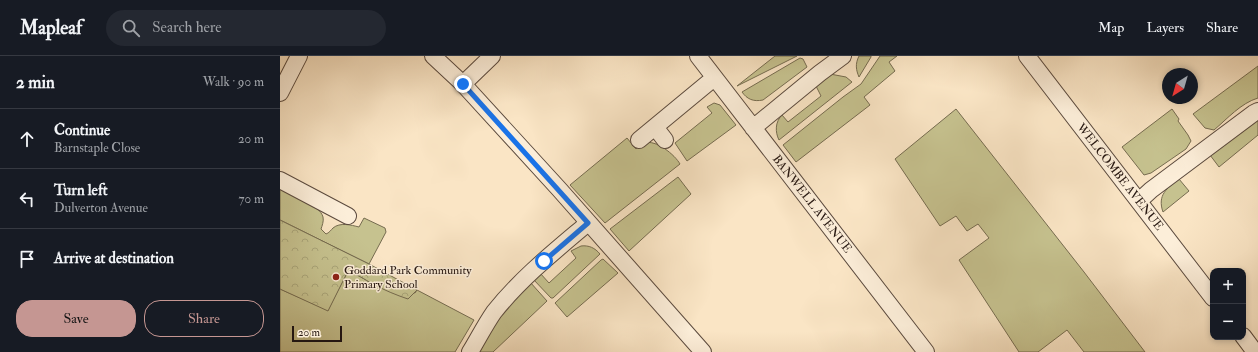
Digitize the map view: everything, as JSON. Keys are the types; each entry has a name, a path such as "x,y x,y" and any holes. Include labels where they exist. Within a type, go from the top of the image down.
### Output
{"street":[{"path":"280,94 299,56"},
{"path":"433,56 463,84 703,352"},
{"path":"463,84 492,56"},
{"name":"BANWELL AVENUE","path":"698,56 926,352"},
{"path":"754,128 820,72 843,56"},
{"name":"WELCOMBE AVENUE","path":"1027,56 1210,294"},
{"path":"639,140 660,133 714,78"},
{"path":"1139,201 1151,190 1258,111"},
{"path":"280,180 348,216"},
{"path":"470,352 487,322 503,302 528,276 588,223"},
{"path":"1246,340 1255,352"}],"green space":[{"path":"775,56 797,56 737,86"},
{"path":"859,56 871,57 859,77 856,67"},
{"path":"880,56 897,56 889,62 895,71 864,97 870,105 796,162 783,145 861,84"},
{"path":"800,58 803,59 807,67 763,100 756,101 746,96 742,92"},
{"path":"1258,66 1258,98 1240,107 1214,130 1205,128 1193,114"},
{"path":"830,74 846,77 852,82 779,140 776,127 782,115 788,122 821,96 815,84"},
{"path":"714,103 720,105 736,125 687,161 675,143 712,113 707,107"},
{"path":"956,109 1145,352 1084,352 1067,330 1038,352 1019,352 959,260 989,238 978,224 967,231 956,216 940,226 895,159"},
{"path":"1172,109 1191,141 1186,149 1151,173 1144,175 1122,147"},
{"path":"1258,118 1258,135 1219,167 1210,155"},
{"path":"627,138 636,149 644,143 654,143 670,152 680,164 605,223 570,185"},
{"path":"678,177 691,194 629,251 610,229"},
{"path":"1179,179 1189,191 1163,212 1161,206 1162,196 1167,189"},
{"path":"280,187 317,208 323,217 321,229 326,234 339,225 346,224 359,227 364,218 385,228 386,232 369,264 280,220"},
{"path":"280,220 369,264 417,290 408,299 381,288 358,276 347,273 328,311 280,289"},
{"path":"581,246 592,247 600,254 553,298 551,298 533,279 540,273 549,283 576,258 571,251"},
{"path":"603,259 618,273 567,317 555,303"},
{"name":"Goddard Park Community Primary School","path":"347,273 356,274 371,283 415,293 417,290 474,320 455,352 280,352 280,289 328,310"},
{"path":"530,282 547,301 493,352 478,352 497,319"}],"place":[{"name":"Goddard Park Community Primary School","path":"336,277"}],"route":[{"path":"463,84 588,223 544,261"}]}
